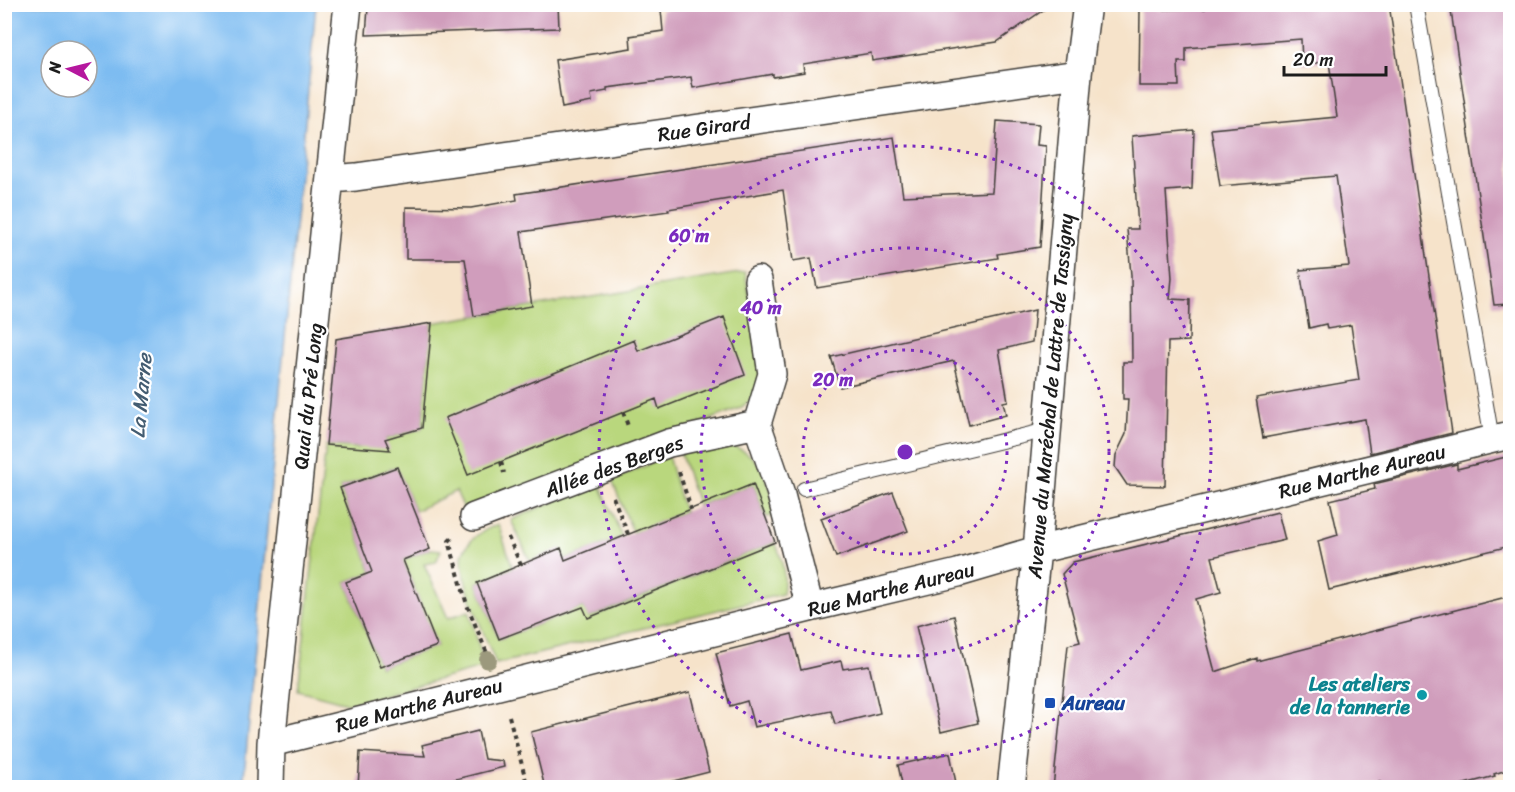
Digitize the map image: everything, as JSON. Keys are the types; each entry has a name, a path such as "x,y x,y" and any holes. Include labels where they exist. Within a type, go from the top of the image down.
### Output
{"street":[{"name":"Quai du Pré Long","path":"270,788 271,743 348,4"},
{"name":"Avenue du Maréchal de Lattre de Tassigny","path":"1011,788 1037,550 1078,74 1088,4"},
{"name":"Rue Girard","path":"330,179 1078,74"},
{"path":"758,280 772,374 757,424 780,491 810,608"},
{"name":"Allée des Berges","path":"474,517 669,443 757,424"},
{"name":"Rue Marthe Aureau","path":"271,743 958,573 1037,550 1501,437"}],"lane":[{"path":"1416,4 1501,437"},
{"path":"804,489 1047,430"}],"path":[{"path":"669,443 692,509"},
{"path":"602,469 628,534"},
{"path":"474,517 449,541 467,605 501,685 528,788"}],"green space":[{"path":"745,272 763,372 759,394 740,408 467,515 456,491 415,511 396,467 340,488 372,572 346,582 380,667 437,646 403,560 430,549 441,550 436,562 424,564 448,618 469,611 485,667 350,704 298,690 326,445 357,448 422,428 432,323"},
{"path":"718,443 733,446 745,452 761,467 779,515 766,517 753,484 698,506 679,449"},
{"path":"668,456 684,512 633,533 612,480"},
{"path":"599,482 622,537 565,560 561,549 530,561 511,520"},
{"path":"498,524 513,568 477,583 499,639 583,607 589,618 775,542 783,567 783,594 496,664 468,590 462,562 463,553 470,542 482,532"}],"water":[{"name":"La Marne","path":"6,5 316,5 243,787 5,787 4,22"}],"building":[{"path":"558,4 559,28 366,35 368,8"},
{"path":"703,4 1052,4 997,42 872,61 871,53 803,64 804,72 773,77 773,74 693,88 691,77 607,88 607,91 591,94 592,102 562,108 555,60 631,48 630,36 663,31 661,10"},
{"path":"1205,4 1389,4 1452,433 1370,453 1365,419 1263,438 1256,398 1359,380 1351,325 1327,329 1326,324 1309,328 1300,270 1349,266 1336,176 1220,186 1211,129 1337,117 1329,62 1302,64 1301,39 1186,48 1186,62 1178,62 1179,86 1139,86 1140,10 1205,9"},
{"path":"1450,4 1510,4 1510,304 1494,305"},
{"path":"997,121 1039,124 1037,145 1046,146 1040,247 997,254 998,258 817,288 811,258 793,261 783,190 668,209 669,211 521,232 532,306 474,316 465,259 406,259 406,207 471,208 517,200 516,194 894,137 903,196 992,192"},
{"path":"1194,130 1192,189 1166,191 1172,278 1170,299 1190,300 1189,341 1168,342 1165,486 1127,485 1115,467 1116,455 1126,434 1128,399 1123,399 1123,362 1132,362 1131,275 1127,229 1138,229 1132,136"},
{"path":"1035,310 1032,342 999,350 1008,401 1003,402 1006,415 969,425 954,361 840,387 831,357"},
{"path":"724,317 745,375 659,409 656,399 468,475 445,418 634,340 638,351"},
{"path":"432,323 422,428 385,439 390,450 326,445 336,339"},
{"path":"1510,456 1510,546 1329,590 1318,541 1338,535 1330,500 1375,489 1374,484 1457,464 1457,469"},
{"path":"397,467 430,549 403,560 437,646 380,667 346,582 372,572 340,488"},
{"path":"753,484 775,542 588,618 583,607 499,639 477,583 561,548 565,560"},
{"path":"893,492 908,531 836,557 821,518"},
{"path":"1278,512 1285,540 1212,557 1221,592 1196,599 1215,672 1257,658 1257,661 1510,596 1510,769 1494,774 1495,776 1449,788 1381,788 1380,782 1356,788 1053,788 1068,645 1080,642 1062,574 1073,562"},
{"path":"954,616 978,723 941,732 916,626"},
{"path":"792,634 801,670 841,661 843,669 869,665 880,713 835,724 831,711 754,727 747,701 730,706 716,653"},
{"path":"690,692 709,772 646,788 545,788 531,732"},
{"path":"478,731 484,759 503,761 504,767 420,788 358,788 360,752 425,756 422,745"},
{"path":"950,753 957,788 903,788 898,765"}],"place":[{"name":"Les ateliers de la tannerie","path":"1422,695"},
{"name":"Aureau","path":"1050,703"}]}
